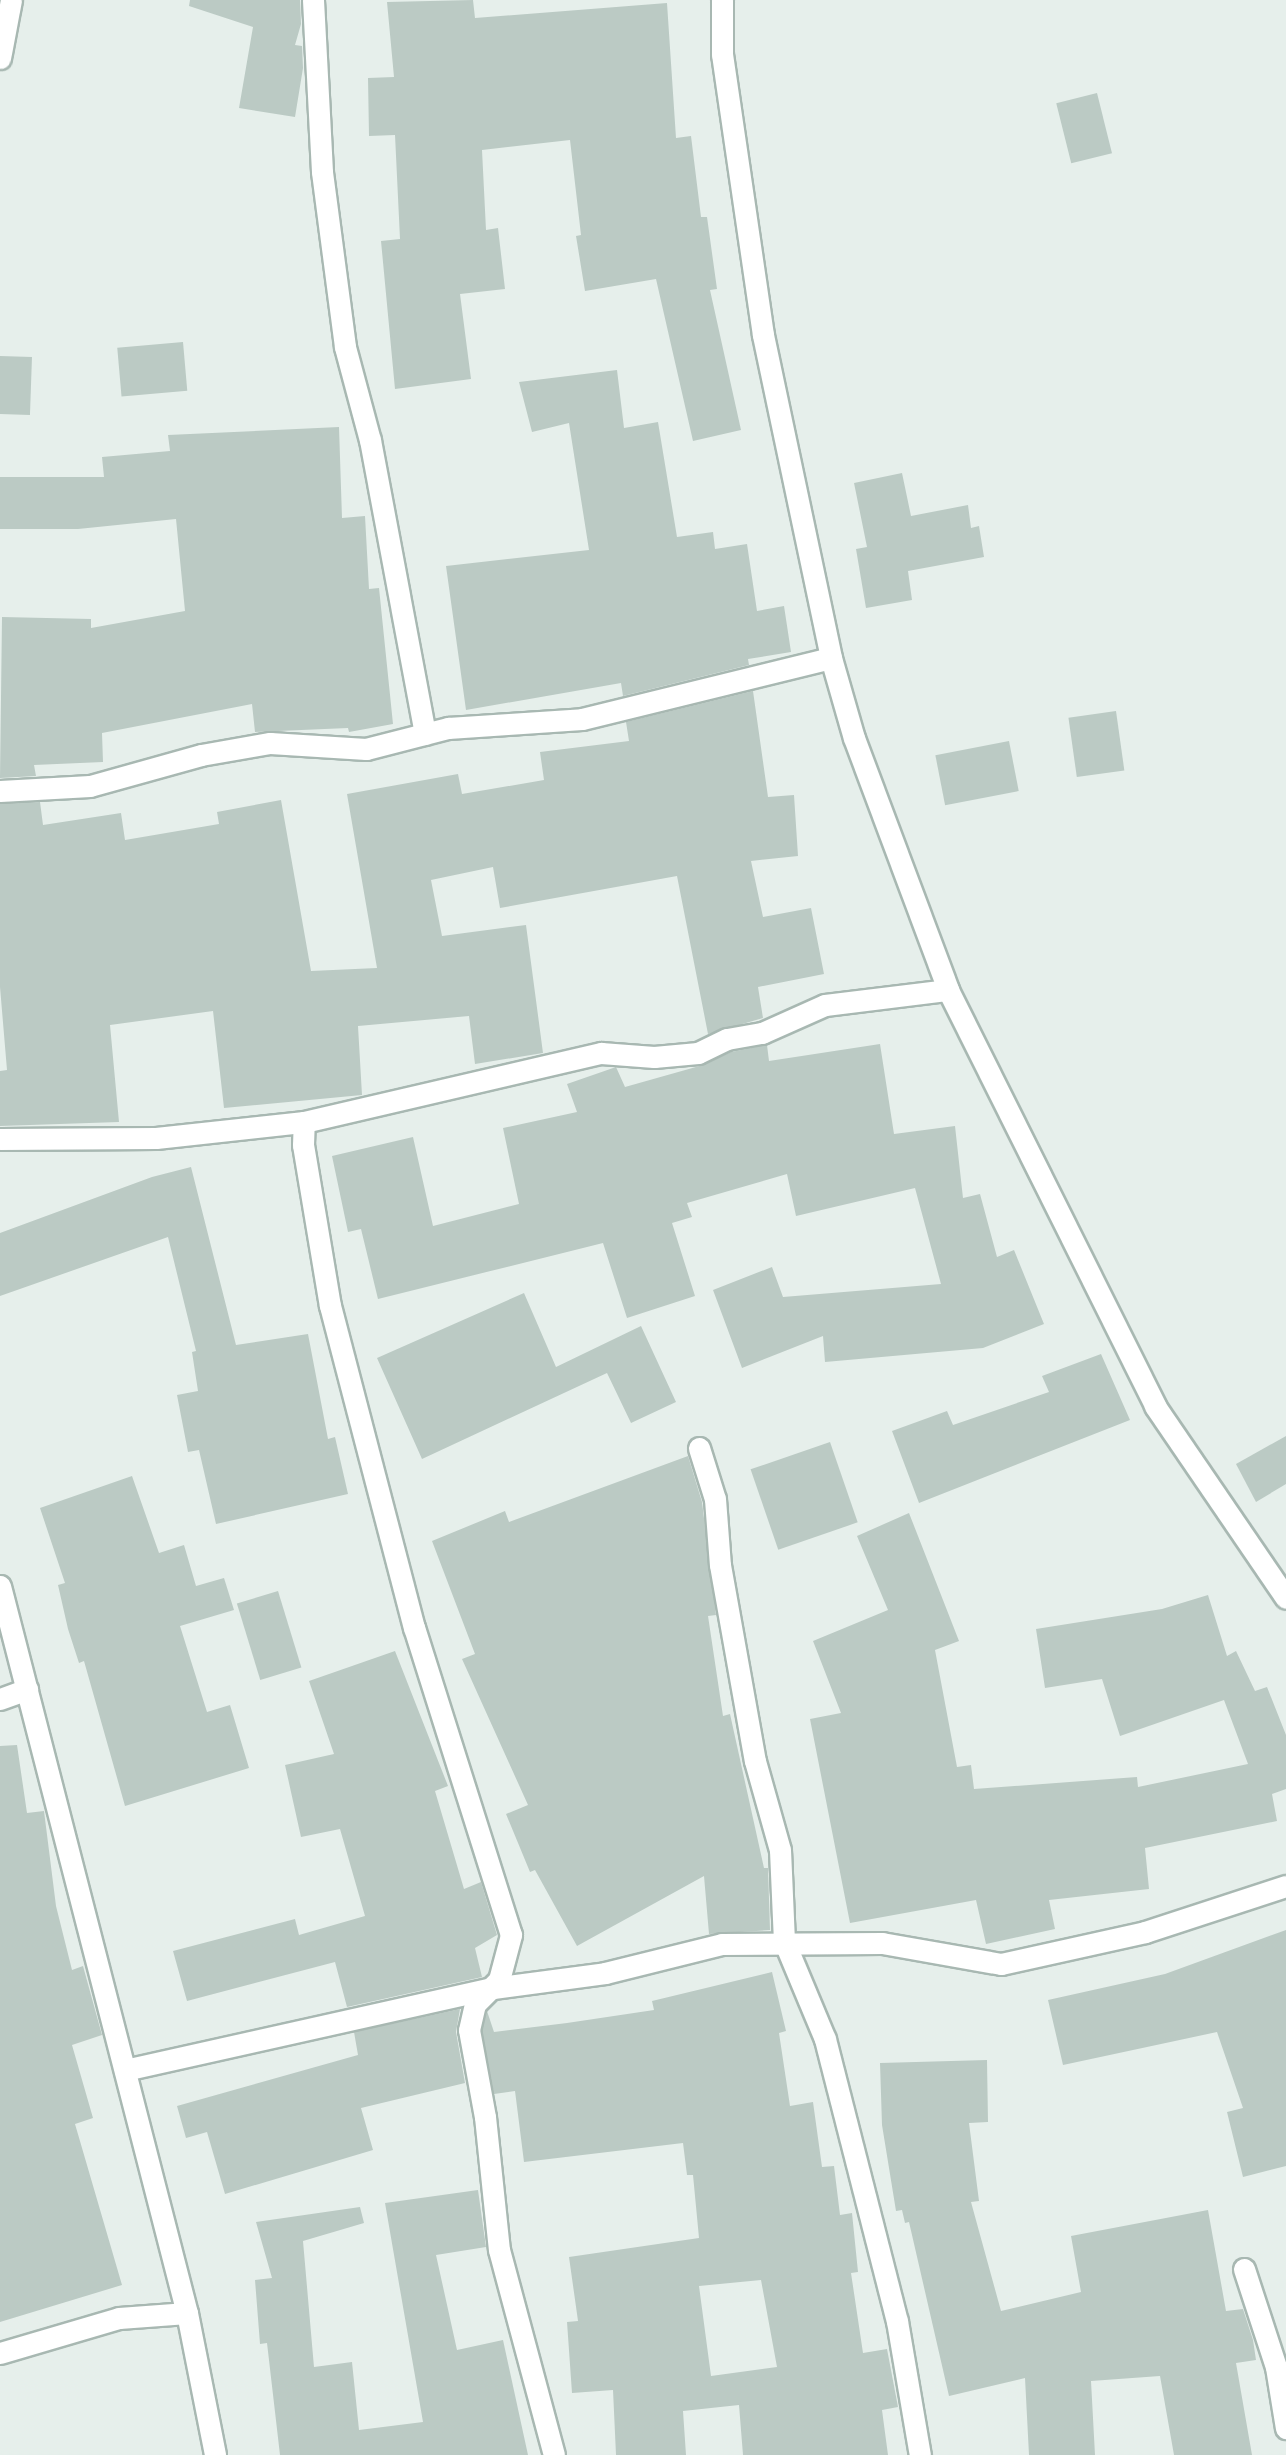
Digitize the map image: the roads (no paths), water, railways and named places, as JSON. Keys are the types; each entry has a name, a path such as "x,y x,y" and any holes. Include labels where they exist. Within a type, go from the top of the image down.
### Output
{"street":[{"path":"0,58 12,0"},
{"path":"313,0 322,172 345,347 370,440 425,734"},
{"path":"722,0 723,67 763,335 831,658 854,738 948,990 1155,1406 1286,1598"},
{"path":"0,791 90,786 201,755 270,743 366,749 448,728 582,719 831,658"},
{"path":"0,1139 156,1138 304,1122 601,1053 654,1057 698,1053 727,1039 762,1033 825,1005 948,990"},
{"path":"304,1122 303,1145 330,1306 414,1628 511,1935 506,1960 493,1987 475,2004 469,2030 485,2117 499,2250 554,2455"},
{"path":"699,1448 715,1499 720,1565 755,1761 780,1850 784,1941 825,2039 897,2320 920,2455"},
{"path":"0,1586 187,2313 215,2455"},
{"path":"0,1699 27,1689"},
{"path":"125,2070 493,1987 605,1973 722,1944 784,1941 832,1946 882,1943 1001,1964 1145,1932 1286,1886"},
{"path":"1244,2269 1276,2367 1286,2428"},
{"path":"0,2353 118,2318 187,2313"}]}
